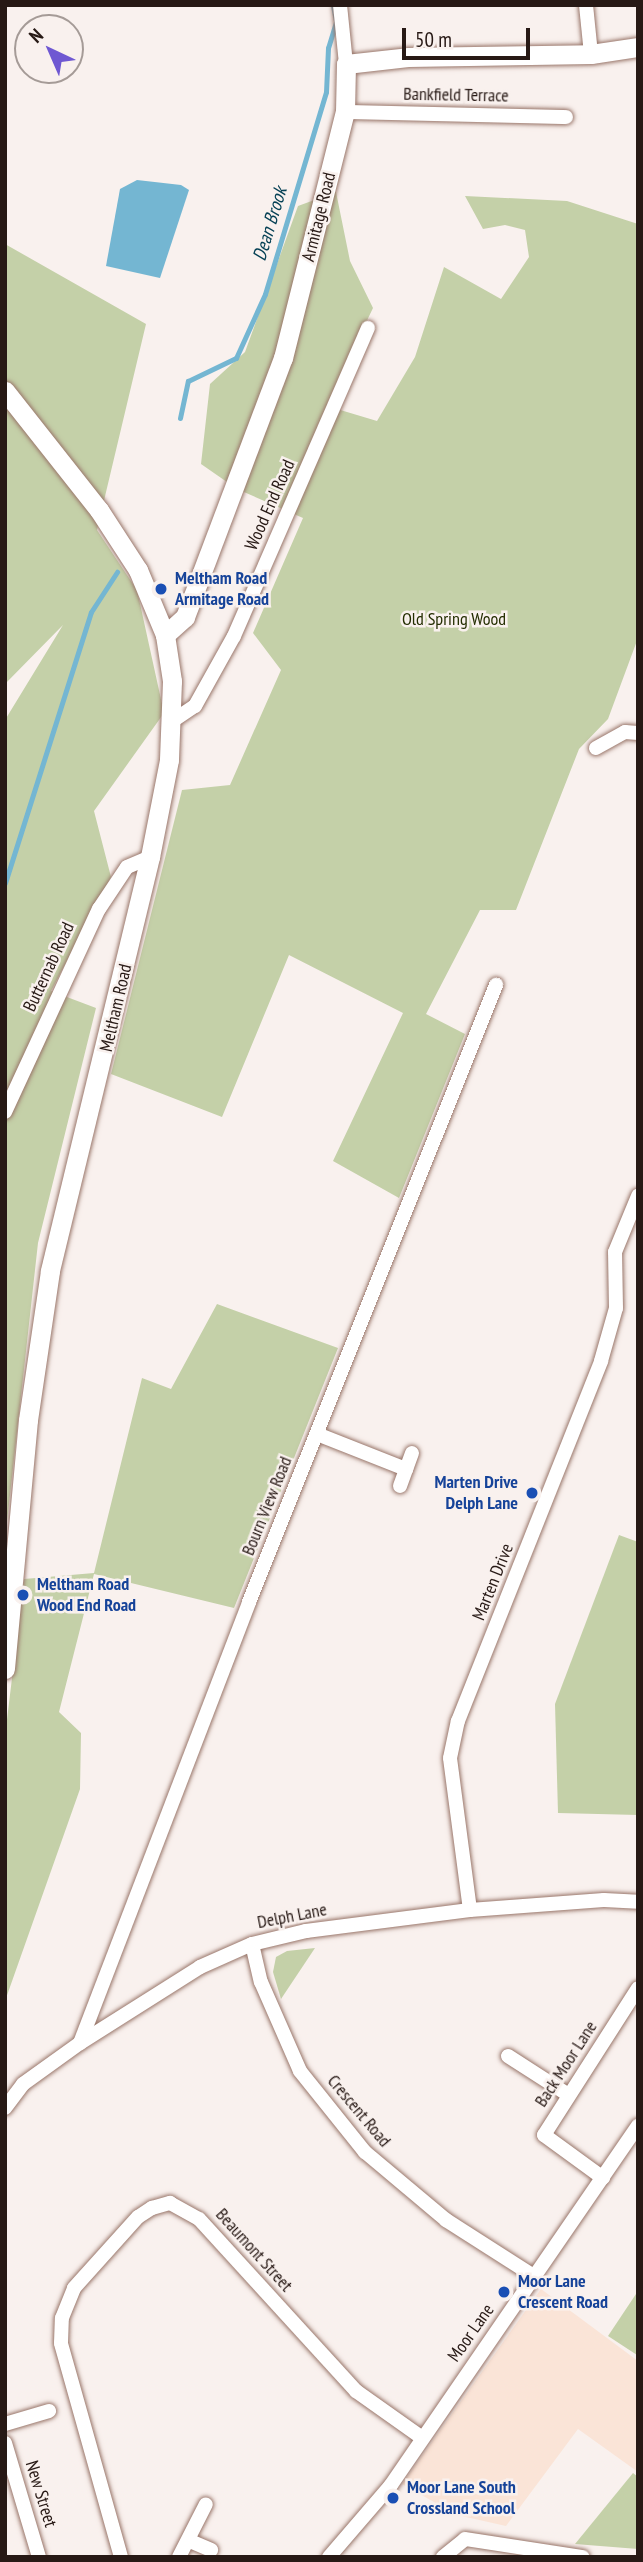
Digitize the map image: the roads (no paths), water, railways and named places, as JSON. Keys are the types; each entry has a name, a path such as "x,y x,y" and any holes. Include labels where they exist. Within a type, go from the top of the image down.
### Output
{"main road":[{"path":"346,64 408,57 591,54 638,47"},
{"name":"Armitage Road","path":"165,635 185,617 283,358 345,112 346,64"},
{"name":"Meltham Road","path":"5,391 112,530 138,570 165,635 172,681 171,722 150,857 50,1271 28,1420 5,1669"}],"street":[{"path":"340,5 346,64"},
{"path":"586,5 591,54"},
{"name":"Bankfield Terrace","path":"345,112 566,117"},
{"name":"Wood End Road","path":"171,722 195,706 234,636 368,328"},
{"path":"596,748 625,732 638,733"},
{"name":"Butternab Road","path":"5,1112 99,909 127,867 150,857"},
{"name":"Bourn View Road","path":"80,2043 317,1434 496,985"},
{"name":"Marten Drive","path":"470,1910 450,1758 458,1721 601,1361 617,1308 615,1252 638,1196"},
{"path":"317,1434 406,1469"},
{"path":"400,1486 412,1452"},
{"name":"Delph Lane","path":"5,2108 23,2084 80,2043 200,1966 252,1944 306,1931 470,1910 604,1900 638,1902"},
{"name":"Crescent Road","path":"252,1944 261,1982 300,2071 365,2152 446,2220 535,2277"},
{"name":"Back Moor Lane","path":"603,2178 544,2135 567,2094 638,1988"},
{"path":"508,2056 567,2094"},
{"name":"Moor Lane","path":"336,2554 391,2485 421,2437 638,2126"},
{"name":"Beaumont Street","path":"121,2557 61,2343 62,2318 74,2288 138,2217 152,2208 170,2203 200,2219 356,2390 421,2437"},
{"path":"5,2424 49,2411"},
{"name":"New Street","path":"5,2443 39,2557"},
{"path":"179,2557 190,2541 206,2504"},
{"path":"443,2557 465,2539 583,2557"},
{"path":"190,2541 211,2550"}],"water":[{"path":"137,180 181,185 189,190 160,278 106,266 120,189"}],"waterway":[{"name":"Dean Brook","path":"180,418 188,381 236,358 265,294 326,92 328,48 336,21 333,5"},
{"name":"Dean Brook","path":"5,883 91,612 117,572"}],"place":[{"name":"Meltham Road Armitage Road","path":"161,589"},
{"name":"Marten Drive Delph Lane","path":"532,1493"},
{"name":"Meltham Road Wood End Road","path":"23,1595"},
{"name":"Moor Lane Crescent Road","path":"504,2292"},
{"name":"Moor Lane South Crossland School","path":"393,2498"}],"park label":[{"name":"Old Spring Wood","path":"454,619"}]}
